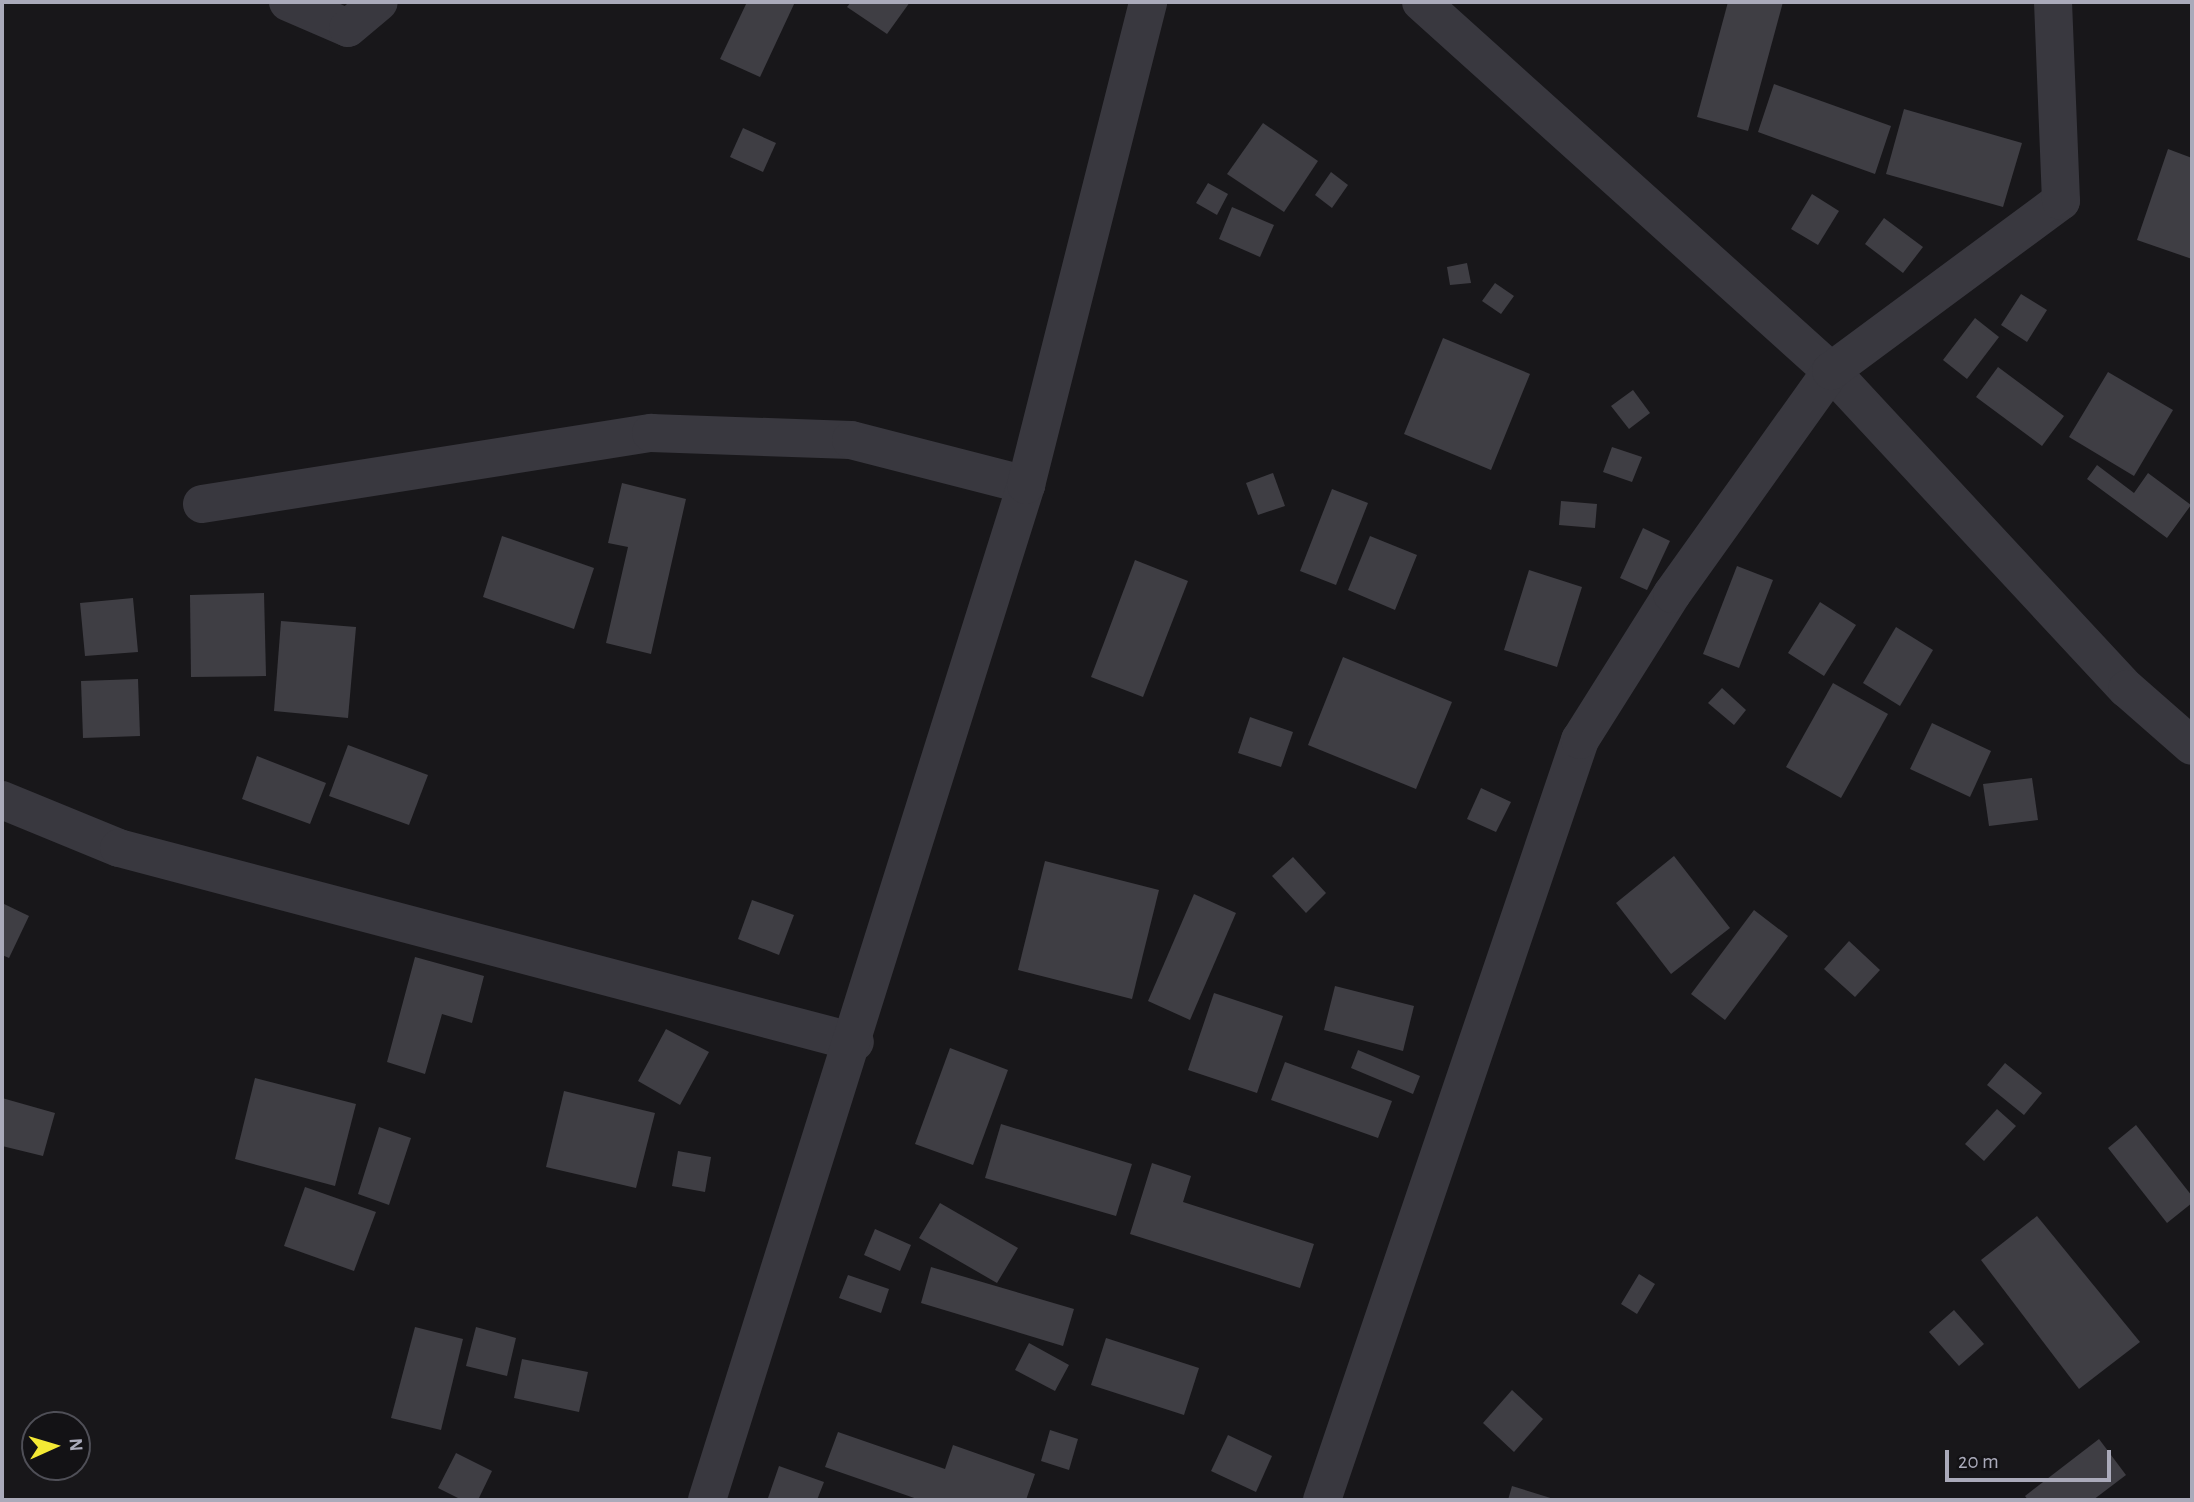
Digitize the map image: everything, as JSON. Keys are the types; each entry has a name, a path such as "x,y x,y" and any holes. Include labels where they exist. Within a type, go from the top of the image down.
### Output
{"street":[{"path":"288,2 348,28 379,2"},
{"path":"707,1500 855,1042 1027,485 1148,2"},
{"path":"1421,2 1831,371 2127,689 2192,746"},
{"path":"1322,1500 1580,740 1672,594 1831,371 2061,201 2053,2"},
{"path":"202,504 651,433 850,440 1027,485"},
{"path":"2,800 119,848 855,1042"}],"building":[{"path":"747,2 795,2 760,77 720,59"},
{"path":"851,2 910,2 887,34 847,7"},
{"path":"1728,2 1783,2 1748,131 1697,117"},
{"path":"1774,84 1891,126 1875,174 1758,132"},
{"path":"1904,109 2022,143 2003,207 1886,174"},
{"path":"1263,123 1318,161 1284,212 1227,174"},
{"path":"743,128 776,143 763,172 730,157"},
{"path":"2168,149 2192,158 2192,259 2137,240"},
{"path":"1331,172 1348,185 1332,208 1315,195"},
{"path":"1208,183 1228,194 1217,215 1196,203"},
{"path":"1812,194 1839,211 1818,245 1791,229"},
{"path":"1232,207 1274,225 1260,257 1219,239"},
{"path":"1884,218 1923,247 1903,273 1865,244"},
{"path":"1467,263 1471,283 1450,285 1447,267"},
{"path":"1495,283 1514,296 1501,314 1482,301"},
{"path":"2021,294 2047,310 2027,342 2001,325"},
{"path":"1975,318 1999,337 1967,379 1943,360"},
{"path":"1443,338 1530,374 1491,470 1404,434"},
{"path":"1998,367 2064,416 2042,446 1976,397"},
{"path":"2108,372 2173,410 2134,476 2069,437"},
{"path":"1633,390 1650,413 1629,429 1611,406"},
{"path":"1612,447 1642,457 1632,482 1603,472"},
{"path":"2097,465 2134,493 2148,473 2191,505 2167,538 2087,479"},
{"path":"1273,473 1285,506 1258,515 1246,483"},
{"path":"622,483 686,499 651,654 606,643 628,547 608,543"},
{"path":"1332,489 1368,503 1336,585 1300,571"},
{"path":"1561,501 1597,504 1595,528 1559,525"},
{"path":"1643,528 1670,541 1647,590 1620,578"},
{"path":"502,536 594,568 574,629 483,597"},
{"path":"1370,536 1417,555 1395,610 1348,590"},
{"path":"1135,560 1188,581 1143,697 1091,677"},
{"path":"1737,566 1773,580 1739,668 1703,654"},
{"path":"1529,570 1582,587 1557,667 1504,650"},
{"path":"264,593 266,676 191,677 190,595"},
{"path":"133,598 138,652 85,656 80,603"},
{"path":"1820,602 1856,625 1824,676 1788,653"},
{"path":"281,621 356,627 348,718 274,711"},
{"path":"1896,627 1933,650 1900,706 1863,683"},
{"path":"1343,657 1452,702 1416,789 1308,745"},
{"path":"138,679 140,736 83,738 81,681"},
{"path":"1833,683 1888,714 1841,798 1786,767"},
{"path":"1722,688 1746,710 1734,725 1708,703"},
{"path":"1250,717 1293,732 1281,767 1238,753"},
{"path":"1932,723 1991,751 1970,797 1910,769"},
{"path":"348,745 428,775 409,825 329,796"},
{"path":"257,756 326,783 310,824 242,799"},
{"path":"2032,778 2038,820 1989,826 1983,784"},
{"path":"1481,788 1511,802 1496,832 1467,819"},
{"path":"1674,856 1730,928 1671,974 1616,903"},
{"path":"1293,857 1326,893 1306,913 1272,876"},
{"path":"1045,861 1159,890 1132,999 1018,970"},
{"path":"1194,894 1236,913 1190,1020 1148,1001"},
{"path":"752,900 794,915 779,955 738,939"},
{"path":"2,903 29,916 9,958 2,955"},
{"path":"1754,910 1788,936 1725,1020 1691,994"},
{"path":"1849,941 1880,970 1855,997 1824,969"},
{"path":"415,957 484,976 472,1023 442,1014 425,1074 387,1062"},
{"path":"1335,986 1414,1006 1403,1051 1324,1030"},
{"path":"1214,993 1283,1016 1257,1093 1188,1070"},
{"path":"666,1029 709,1052 680,1105 638,1081"},
{"path":"950,1048 1008,1070 973,1165 915,1144"},
{"path":"1358,1050 1420,1076 1413,1094 1351,1068"},
{"path":"1285,1062 1392,1101 1378,1138 1271,1100"},
{"path":"2005,1063 2042,1093 2024,1115 1987,1085"},
{"path":"255,1078 356,1104 335,1186 235,1159"},
{"path":"564,1091 655,1113 636,1188 546,1167"},
{"path":"2,1098 55,1113 43,1156 2,1146"},
{"path":"1997,1109 2016,1126 1984,1161 1965,1144"},
{"path":"1001,1124 1132,1164 1116,1216 985,1178"},
{"path":"2136,1125 2192,1196 2192,1203 2167,1223 2108,1148"},
{"path":"379,1127 411,1138 389,1205 358,1194"},
{"path":"678,1151 711,1157 705,1192 672,1186"},
{"path":"1152,1163 1191,1176 1183,1202 1314,1244 1300,1288 1130,1234"},
{"path":"305,1187 376,1212 354,1271 284,1246"},
{"path":"940,1203 1018,1248 997,1283 919,1238"},
{"path":"2037,1216 2140,1342 2079,1389 1981,1260"},
{"path":"875,1229 911,1245 900,1271 864,1255"},
{"path":"931,1267 1074,1309 1063,1346 921,1303"},
{"path":"1639,1274 1655,1284 1637,1314 1621,1304"},
{"path":"848,1275 889,1289 881,1313 839,1298"},
{"path":"1954,1310 1984,1344 1959,1366 1929,1332"},
{"path":"415,1327 463,1339 441,1430 391,1418"},
{"path":"476,1327 516,1338 507,1376 466,1366"},
{"path":"1106,1338 1199,1368 1184,1415 1091,1385"},
{"path":"1029,1343 1069,1365 1055,1391 1015,1370"},
{"path":"522,1359 588,1372 579,1412 514,1398"},
{"path":"1512,1390 1543,1419 1514,1452 1483,1423"},
{"path":"1050,1430 1078,1439 1069,1470 1041,1461"},
{"path":"838,1432 945,1469 953,1445 1035,1474 1026,1500 920,1500 825,1467"},
{"path":"1228,1435 1272,1456 1256,1492 1211,1471"},
{"path":"2099,1439 2126,1475 2093,1500 2028,1500 2025,1496"},
{"path":"456,1453 492,1471 478,1500 462,1500 438,1488"},
{"path":"779,1466 824,1482 817,1500 768,1498"},
{"path":"1512,1486 1557,1500 1508,1500"}]}
